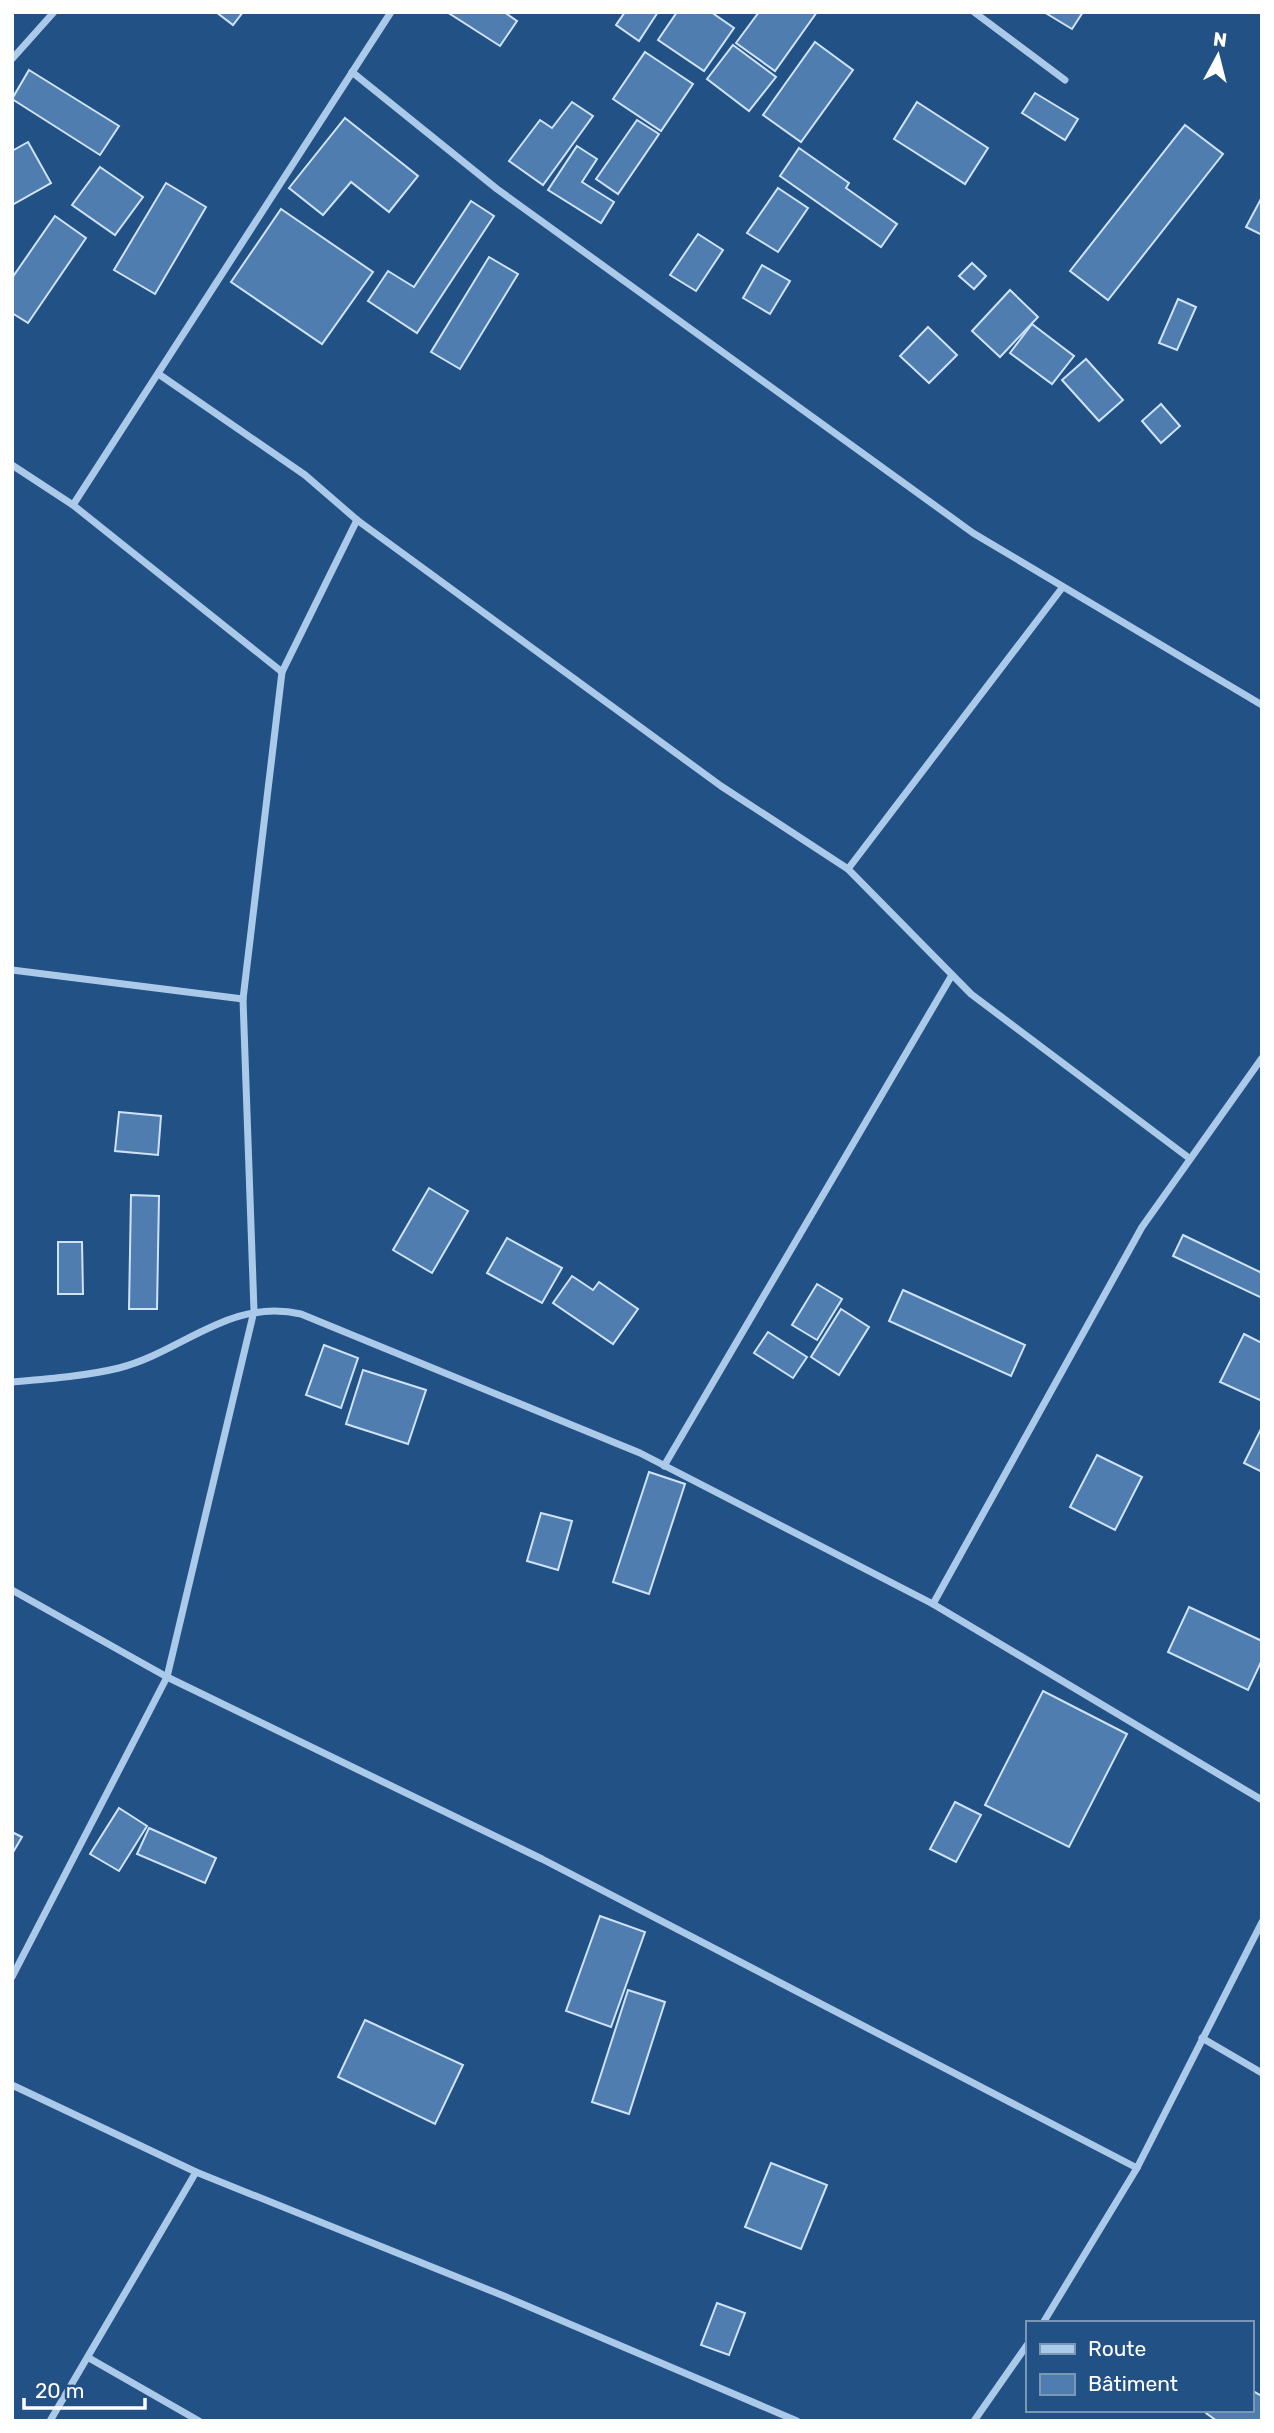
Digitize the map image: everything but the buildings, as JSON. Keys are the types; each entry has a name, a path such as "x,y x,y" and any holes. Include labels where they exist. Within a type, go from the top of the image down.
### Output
{"street":[{"path":"12,59 54,12"},
{"path":"73,505 160,374 391,12"},
{"path":"974,12 1065,80"},
{"path":"352,72 497,189 973,533 1262,705"},
{"path":"160,374 305,475 357,520 721,786 848,869 971,994 1189,1158"},
{"path":"12,465 73,505 282,672"},
{"path":"12,1977 167,1677 254,1311 243,999 282,672 357,520"},
{"path":"848,869 1062,588"},
{"path":"12,970 243,999"},
{"path":"664,1466 952,975"},
{"path":"933,1604 1142,1227 1262,1058"},
{"path":"12,1382 119,1368 156,1354 192,1334 254,1311 280,1309 301,1314 664,1466 933,1604 1262,1800"},
{"path":"12,1590 167,1677 542,1859 1137,2168"},
{"path":"1044,2321 1137,2168 1262,1922"},
{"path":"1202,2038 1262,2073"},
{"path":"12,2085 196,2172 504,2296 797,2421"},
{"path":"50,2421 196,2172"},
{"path":"974,2421 1026,2346"},
{"path":"89,2358 199,2421"}]}
